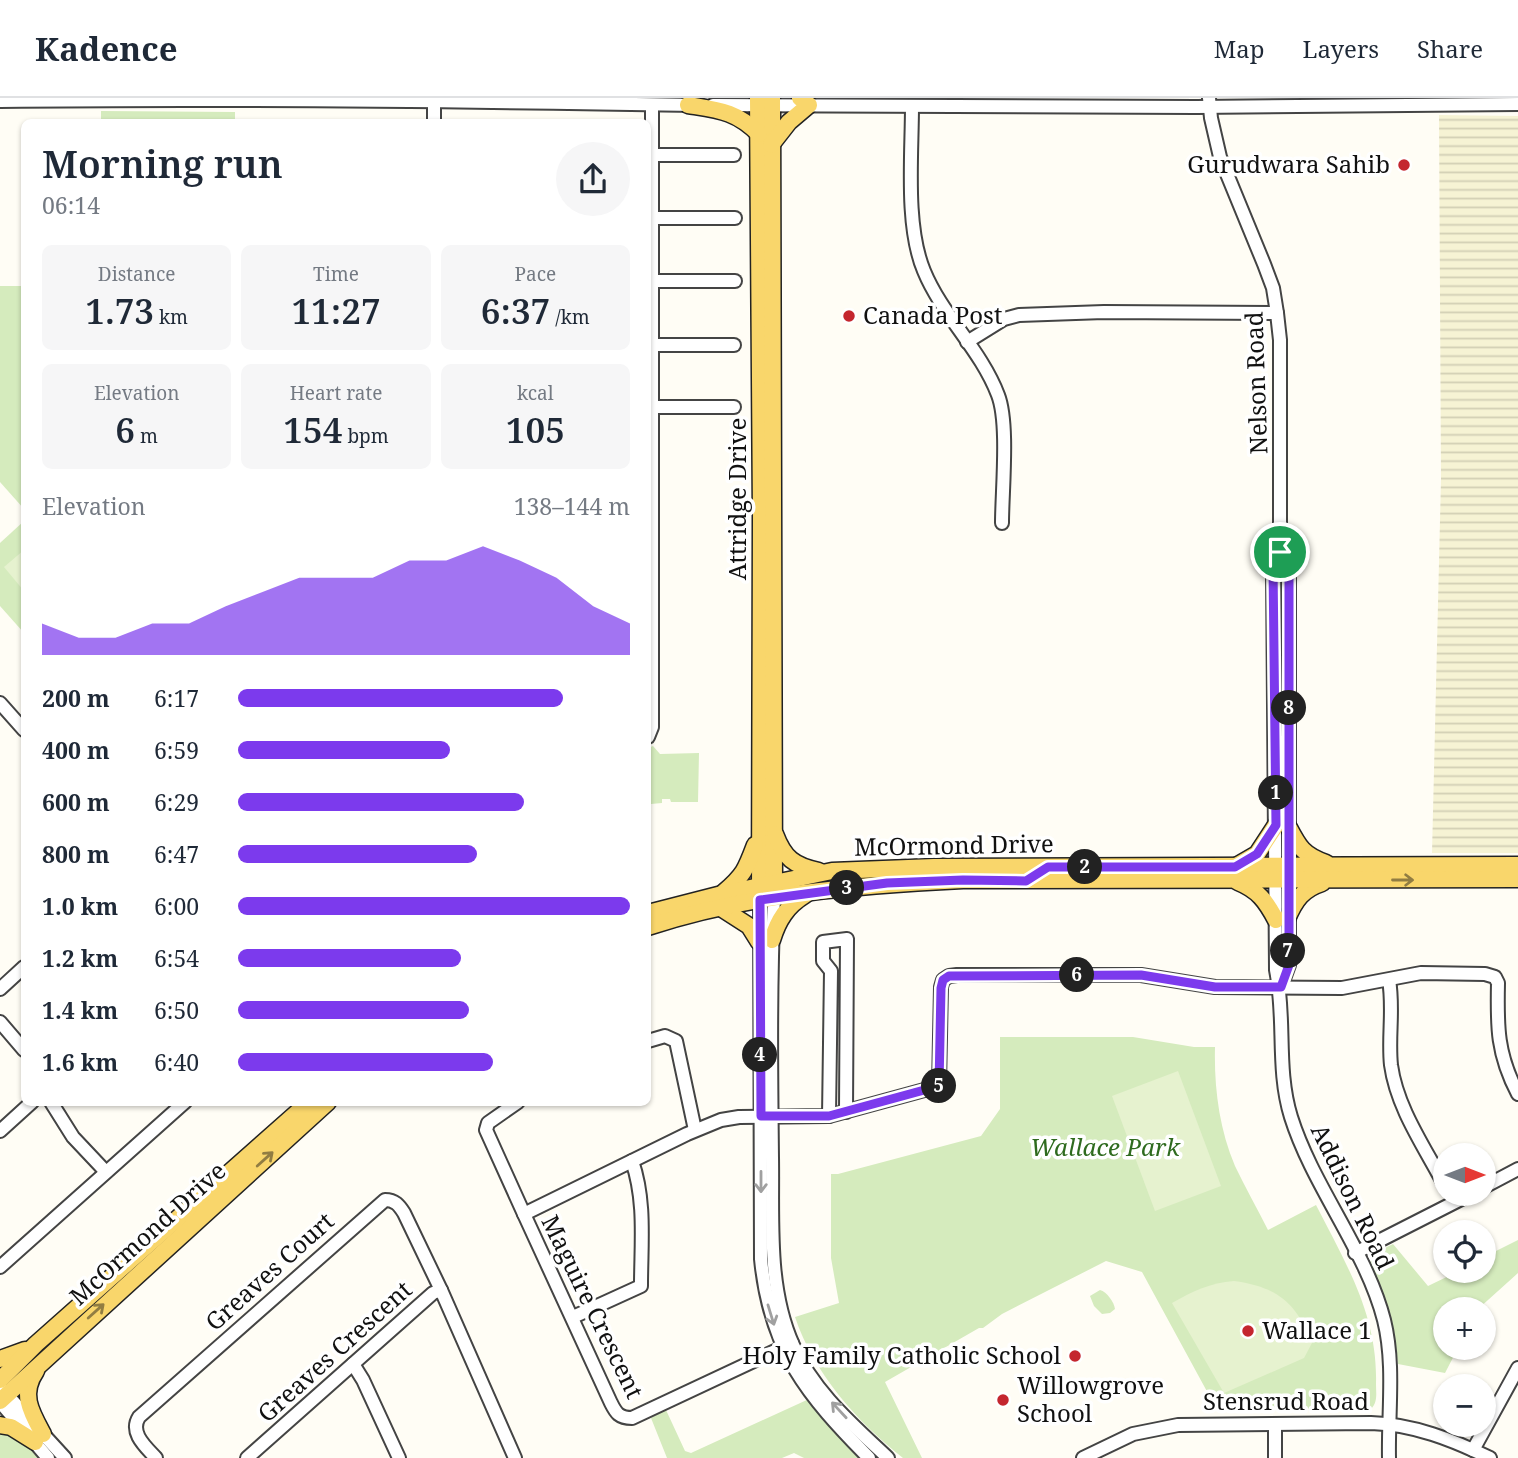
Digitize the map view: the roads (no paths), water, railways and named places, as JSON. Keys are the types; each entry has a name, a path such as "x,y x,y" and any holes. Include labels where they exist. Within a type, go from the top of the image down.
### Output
{"main road":[{"path":"688,105 717,98"},
{"name":"Attridge Drive","path":"765,102 774,480 767,892"},
{"path":"688,105 729,112 745,120 765,139 789,122 804,102"},
{"path":"1282,825 1310,857 1335,873 1307,888 1282,919 1253,888 1235,874 1282,825"},
{"path":"810,892 795,901 782,915 766,941 721,901 749,865 754,847 767,832 790,859 802,867 832,871"},
{"name":"McOrmond Drive","path":"1335,873 1518,865"},
{"name":"McOrmond Drive","path":"651,913 767,892 832,871 934,867 1048,867 1235,874"},
{"path":"1026,881 1048,867"},
{"name":"McOrmond Drive","path":"767,892 810,892 887,883 963,880 1026,881 1281,873 1518,879"},
{"name":"McOrmond Drive","path":"651,926 721,901"},
{"name":"McOrmond Drive","path":"1,1393 41,1350 305,1106"},
{"name":"McOrmond Drive","path":"41,1350 323,1106"},
{"path":"0,1359 41,1350"},
{"path":"39,1438 27,1395 41,1350"},
{"path":"0,1425 39,1438"}],"street":[{"path":"0,100 382,98 652,105 804,102 912,106 1210,102 1518,104"},
{"path":"434,99 434,119"},
{"name":"Nelson Road","path":"1210,102 1220,157 1265,267 1277,313 1280,340 1280,552 1273,566 1282,825 1281,873"},
{"path":"652,105 651,218 735,218"},
{"path":"912,106 912,214 915,242 924,271 999,397 1003,434 1002,523"},
{"path":"651,155 734,155"},
{"path":"651,281 735,281"},
{"path":"967,342 1004,319 1019,315 1095,312 1277,313"},
{"path":"651,338 734,345"},
{"path":"651,372 651,446"},
{"path":"652,407 734,407"},
{"path":"651,654 651,724"},
{"path":"0,703 21,727"},
{"name":"Addison Road","path":"1281,873 1282,919 1289,965 1281,987 1283,1080 1304,1153 1378,1302 1387,1336 1389,1458"},
{"path":"767,892 766,1116 776,1278 787,1345 800,1380 869,1458"},
{"path":"829,1116 831,971 823,961 823,942 847,939 846,1112"},
{"path":"0,989 21,970"},
{"path":"1281,987 1342,988 1422,973 1485,974 1495,977 1498,983 1498,1037 1502,1060 1518,1094"},
{"name":"Maguire Crescent","path":"787,1345 632,1418 622,1417 611,1403 524,1214 695,1130 721,1120 766,1116 829,1116 939,1086 941,988 943,980 949,976 1141,975 1215,987 1281,987"},
{"path":"1389,979 1394,1082 1433,1163"},
{"path":"0,1022 21,1046"},
{"path":"651,1040 666,1036 676,1041 695,1130"},
{"path":"0,1131 28,1106"},
{"path":"54,1106 73,1137 106,1172"},
{"path":"0,1266 180,1106"},
{"path":"512,1106 488,1123 486,1130 524,1214"},
{"path":"573,1317 641,1286 641,1197 632,1161"},
{"path":"1496,1181 1518,1169"},
{"name":"Greaves Court","path":"156,1458 136,1431 135,1423 139,1417 385,1200 392,1200 404,1213 441,1290"},
{"path":"1355,1253 1437,1206"},
{"name":"Greaves Crescent","path":"247,1458 433,1293 441,1290 515,1458"},
{"path":"787,1345 826,1396 888,1458"},
{"path":"353,1364 399,1458"},
{"path":"1473,1450 1518,1368"},
{"path":"1,1393 39,1438 65,1458"},
{"name":"Stensrud Road","path":"1083,1458 1119,1440 1163,1427 1191,1423 1389,1424 1424,1431 1490,1458"},
{"path":"1275,1424 1275,1458"},
{"path":"39,1438 48,1458"}],"place":[{"name":"Gurudwara Sahib","path":"1404,165"},
{"name":"Canada Post","path":"849,316"},
{"name":"Wallace 1","path":"1248,1331"},
{"name":"Holy Family Catholic School","path":"1075,1356"},
{"name":"Willowgrove School","path":"1003,1400"}],"park label":[{"name":"Wallace Park","path":"1105,1148"}]}
